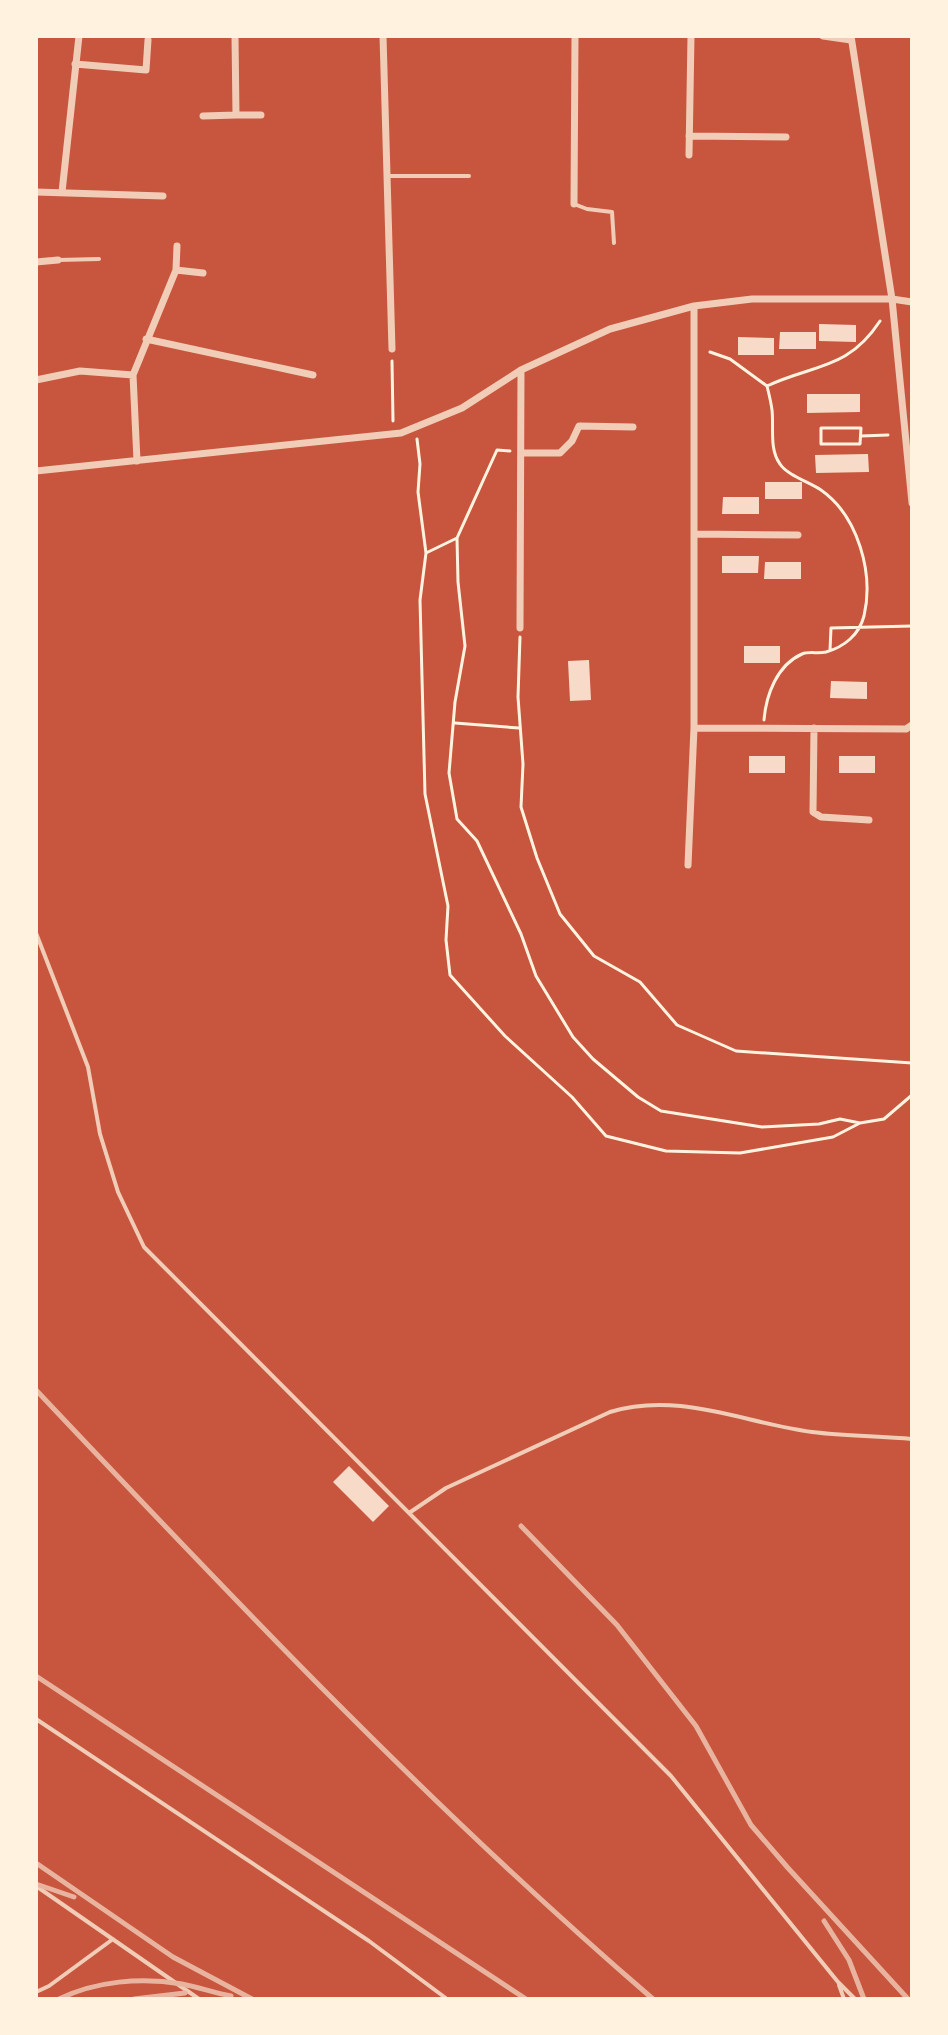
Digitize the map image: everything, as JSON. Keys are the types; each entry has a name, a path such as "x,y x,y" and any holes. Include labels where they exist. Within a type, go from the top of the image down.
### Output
{"street":[{"path":"62,192 79,36"},
{"path":"235,36 236,115"},
{"path":"383,36 392,349"},
{"path":"574,204 575,36"},
{"path":"689,155 691,36"},
{"path":"823,36 851,38 892,299 912,503"},
{"path":"75,64 146,70 148,40"},
{"path":"203,116 261,115"},
{"path":"689,136 786,137"},
{"path":"36,192 163,196"},
{"path":"137,461 133,375 176,270 177,246"},
{"path":"36,262 58,260"},
{"path":"176,270 203,273"},
{"path":"36,471 401,433 462,408 521,370 610,329 694,306 752,299 892,299 912,302"},
{"path":"688,865 694,728 694,306"},
{"path":"146,339 313,375"},
{"path":"520,628 521,370"},
{"path":"36,380 80,371 133,375"},
{"path":"522,453 560,453 572,441 579,426 633,427"},
{"path":"694,534 798,535"},
{"path":"694,728 906,729 912,725"},
{"path":"814,728 813,812 821,817 869,820"}],"lane":[{"path":"385,176 469,176"},
{"path":"574,204 612,212 614,243"},
{"path":"58,260 99,259"},
{"path":"36,933 88,1067 100,1134 118,1192 144,1247 671,1776 855,1999"},
{"path":"409,1513 446,1488 625,1407 677,1405 813,1432 912,1439"},
{"path":"36,1719 369,1941 447,1999"},
{"path":"36,1886 199,1999"},
{"path":"36,1992 49,1986 113,1939"},
{"path":"838,1982 844,1999"}],"path":[{"path":"767,386 786,377 829,365 851,354 868,339 880,321"},
{"path":"392,349 392,420 401,433"},
{"path":"821,428 861,428 861,436 860,444 821,444 821,428"},
{"path":"415,429 420,464 418,492 426,553 420,600 425,794 448,906 446,940 450,975 505,1036 572,1097 606,1136 666,1151 740,1153 833,1137 860,1123 884,1119 912,1095"},
{"path":"861,436 888,435"},
{"path":"522,453 497,450 457,538 465,646 455,702 449,773 457,819 477,841 521,934 536,976 573,1037 593,1059 638,1097 661,1111 762,1127 819,1124 840,1119 860,1123"},
{"path":"426,553 457,538"},
{"path":"830,650 831,628 912,626"},
{"path":"520,628 521,807 537,858 560,914 594,956 640,982 677,1025 736,1051 912,1063"},
{"path":"455,723 520,728"}],"building":[{"path":"819,324 856,325 856,342 819,341"},
{"path":"780,332 816,332 816,349 779,349"},
{"path":"738,337 774,338 774,355 738,355"},
{"path":"807,394 860,394 860,412 807,413"},
{"path":"868,454 869,472 816,473 815,455"},
{"path":"765,482 802,482 802,499 765,499"},
{"path":"723,497 759,497 759,514 722,514"},
{"path":"722,556 759,556 758,573 722,573"},
{"path":"765,562 801,562 801,579 764,579"},
{"path":"744,646 780,646 780,663 744,663"},
{"path":"589,660 591,700 570,701 568,661"},
{"path":"831,681 867,682 867,699 830,698"},
{"path":"749,756 785,756 785,773 749,773"},
{"path":"839,756 875,756 875,773 839,773"},
{"path":"349,1466 389,1506 373,1522 333,1482"}],"railway":[{"path":"36,1390 337,1703 492,1854 653,1999"},
{"path":"521,1526 617,1625 696,1726 751,1825 908,1999"},
{"path":"36,1676 526,1999"},
{"path":"36,1863 173,1957 252,1999"},
{"path":"36,1884 74,1897"},
{"path":"824,1921 849,1960 864,1999"},
{"path":"59,1999 103,1984 135,1981 182,1984 231,1996"},
{"path":"134,1999 185,1993"}]}
